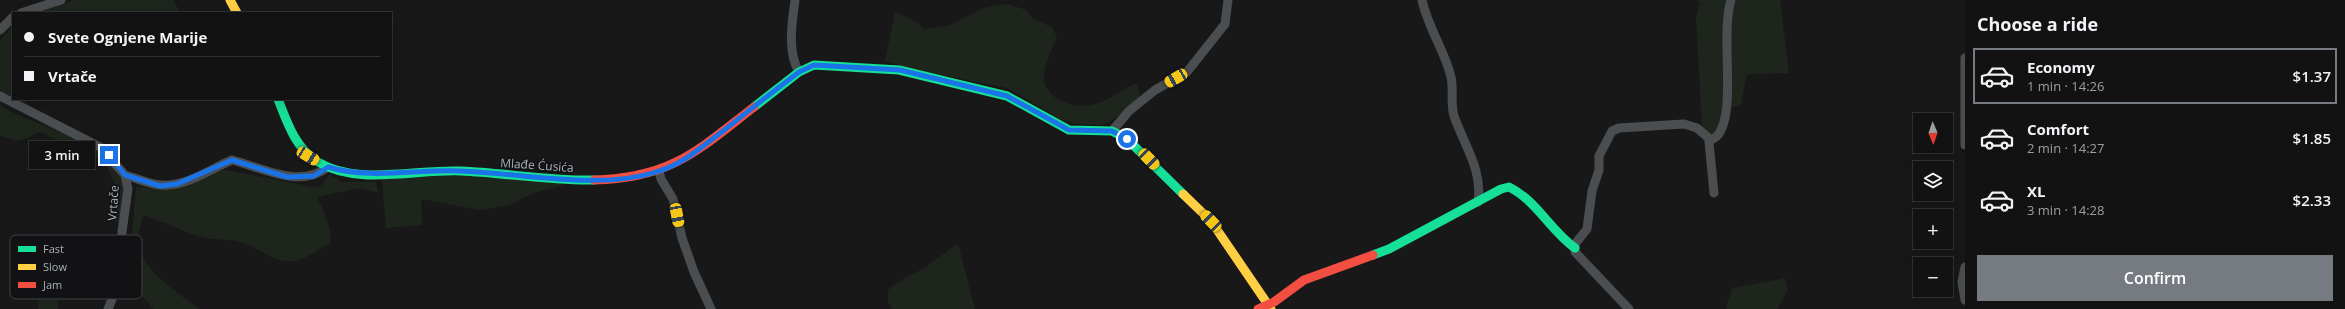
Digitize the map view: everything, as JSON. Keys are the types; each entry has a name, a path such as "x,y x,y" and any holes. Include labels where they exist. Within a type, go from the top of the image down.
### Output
{"street":[{"path":"24,12 61,0"},
{"path":"230,0 236,12"},
{"path":"795,0 792,27 795,65 799,72"},
{"path":"1228,0 1225,24 1187,72 1155,90 1129,111 1112,131 1127,139 1138,148 1211,221 1269,306"},
{"path":"1422,0 1426,19 1451,77 1453,111 1478,176 1480,187 1478,202"},
{"path":"1714,193 1708,142 1717,136 1722,128 1728,97 1726,34 1731,0"},
{"path":"1,27 12,18"},
{"path":"1965,58 1965,145"},
{"name":"Mlađe Ćusića","path":"278,100 293,137 301,149 328,167 342,171 360,172 460,171 567,179 614,179 659,172 687,158 799,72 814,65 900,70 1007,96 1069,130 1112,131"},
{"name":"Vrtače","path":"0,96 100,147 125,175 128,189 122,235"},
{"path":"1629,309 1575,252 1575,244 1587,229 1592,190 1599,170 1599,156 1612,131 1684,124 1697,128 1711,140"},
{"path":"125,175 160,186 177,184 232,160 287,177 314,176 328,167"},
{"path":"659,172 663,183 673,199 682,238 694,272 711,309"},
{"path":"1258,309 1269,306 1304,280 1389,249 1500,189 1509,187 1522,193 1560,237 1575,248"},
{"path":"1965,267 1962,282 1965,300"},
{"name":"Vrtače","path":"108,309 112,299"}],"shaded area":[{"path":"74,0 173,0 180,12 40,12"},
{"path":"1696,0 1780,0 1789,73 1747,74 1741,104 1723,111 1718,131 1714,136 1702,128 1696,17 1700,3"},
{"path":"1009,4 1026,10 1033,19 1052,27 1057,37 1044,72 1044,82 1054,97 1072,105 1092,105 1106,100 1137,83 1140,98 1110,122 1101,125 1077,124 1061,120 1008,88 920,71 885,61 895,11 918,23 924,29 948,26 986,7"},
{"path":"12,25 12,97 0,91 0,41"},
{"path":"0,105 14,113 72,137 90,146 106,157 118,171 123,186 120,226 110,213 114,182 104,161 39,132 24,140 14,140 0,136"},
{"path":"227,170 313,187 322,185 329,174 342,182 375,182 379,193 358,188 317,197 325,214 331,236 331,243 299,260 280,260 249,245 239,242 197,236 144,215 138,235 132,235 136,187 156,188 217,171"},
{"path":"457,174 563,183 561,186 533,193 510,205 480,210 421,199 422,225 386,228 382,179"},
{"path":"958,243 975,309 892,309 888,302 888,290 898,282 926,267"},
{"path":"142,255 158,276 199,309 153,309 142,297"},
{"path":"1785,278 1788,290 1777,309 1726,309 1732,288"},
{"path":"39,299 57,299 58,309 38,309"}],"traffic: fast":[{"path":"754,107 799,72 814,65 899,70 1007,96 1069,130 1112,131 1127,139 1183,194"},
{"path":"278,100 293,134 303,149 318,162 334,169 369,175 461,171 561,179 594,180"},
{"path":"1373,255 1389,249 1501,189 1509,187 1528,200 1558,233 1575,248"}],"traffic: slow":[{"path":"230,0 236,12"},
{"path":"1183,194 1211,221 1271,309"}],"traffic: jam":[{"path":"594,180 621,178 643,174 663,168 699,149 754,107"},
{"path":"1258,309 1274,302 1304,280 1373,255"}],"route":[{"path":"109,155 118,164 125,175 160,186 177,184 194,178 232,160 287,177 314,176 328,167 342,171 360,172 388,173 460,171 567,179 614,179 659,172 687,158 799,72 814,65 900,70 1007,96 1028,106 1051,122 1069,130 1081,132 1112,131 1127,139"}]}
